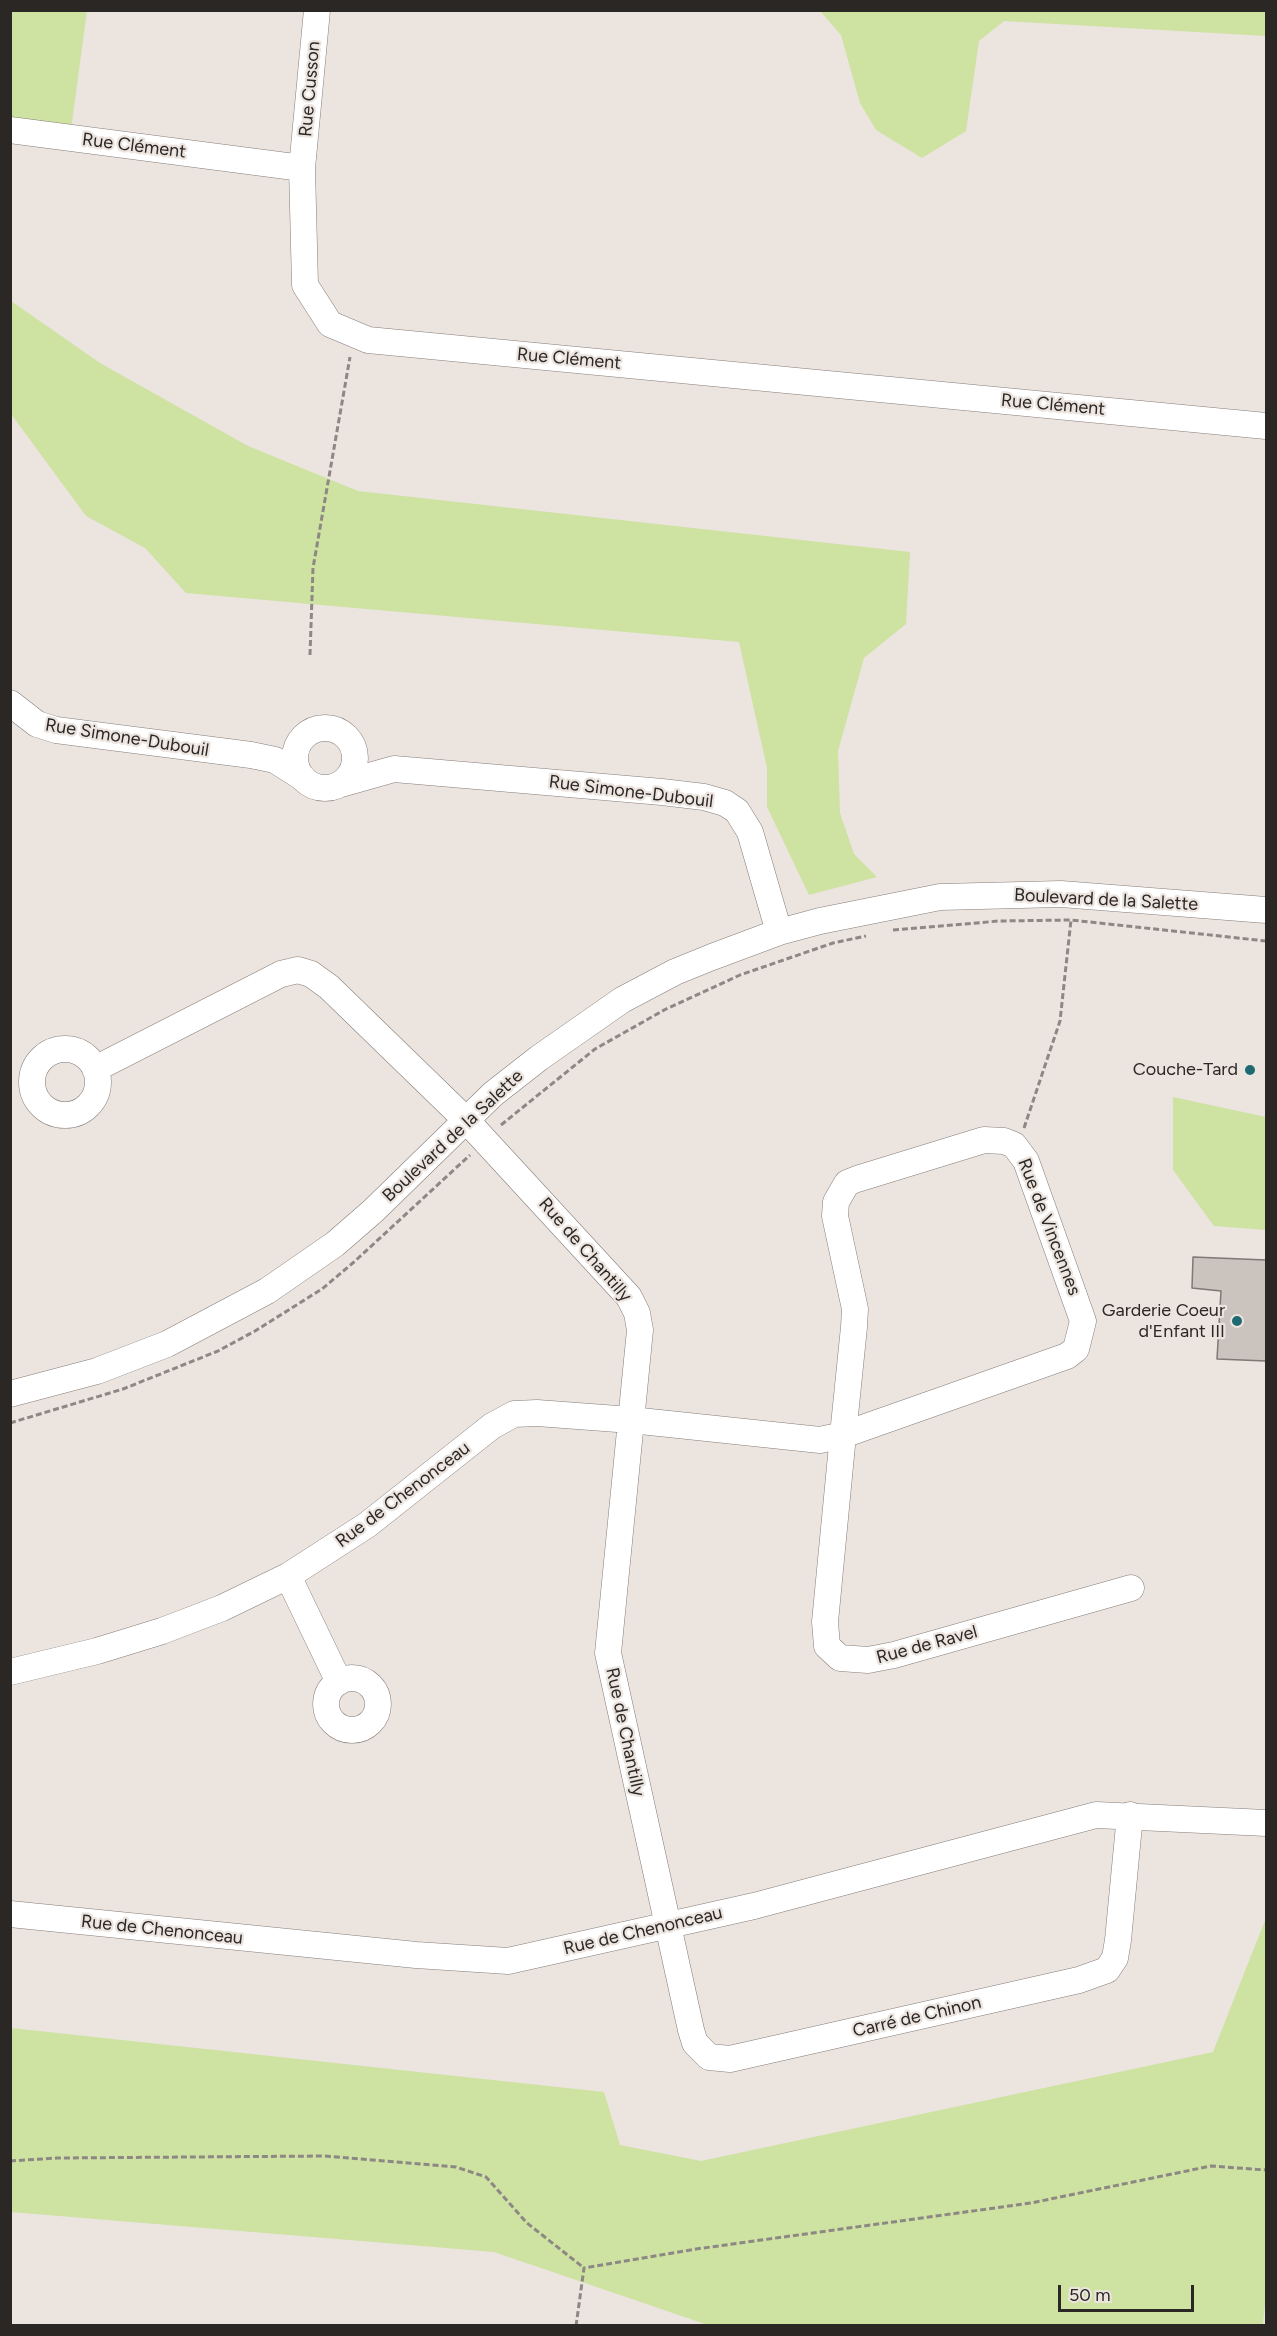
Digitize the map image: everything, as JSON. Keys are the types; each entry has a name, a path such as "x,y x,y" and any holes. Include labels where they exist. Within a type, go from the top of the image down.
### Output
{"street":[{"name":"Rue Cusson","path":"302,168 317,10"},
{"name":"Rue Clément","path":"10,130 302,168 305,285 330,324 379,341 1266,426"},
{"name":"Rue Simone-Dubouil","path":"10,704 37,724 56,730 275,760 321,788 394,769"},
{"name":"Rue Simone-Dubouil","path":"251,755 275,754 301,741 314,730 323,728 339,732 376,761 394,769 662,792 704,797 725,803 737,811 750,832 779,932"},
{"path":"301,741 296,765 303,778"},
{"path":"341,784 354,767 355,752 352,744"},
{"name":"Boulevard de la Salette","path":"10,1394 97,1371 157,1348 267,1291 335,1244 466,1120 539,1058 622,1000 675,972 779,932 877,908 940,897 1061,894 1266,910"},
{"name":"Rue de Chantilly","path":"95,1069 281,974 303,971 329,987 466,1120 629,1296 637,1312 640,1330 608,1653 666,1926"},
{"name":"Rue de Vincennes","path":"632,1420 806,1440 843,1435 1067,1356 1076,1349 1083,1329 1081,1310 1026,1161 1014,1145 1004,1141 984,1140 856,1179 840,1191 835,1216 855,1309 843,1435"},
{"name":"Rue de Chenonceau","path":"10,1672 97,1651 162,1631 222,1608 288,1576 367,1525 505,1418 537,1413 632,1420"},
{"name":"Rue de Ravel","path":"843,1435 824,1636 827,1646 840,1658 851,1661 894,1655 1131,1588"},
{"path":"288,1576 339,1682"},
{"name":"Rue de Chenonceau","path":"10,1914 498,1962 523,1959 762,1904 1096,1815 1266,1823"},
{"name":"Carré de Chinon","path":"666,1926 693,2038 701,2051 716,2060 730,2060 1079,1980 1107,1970 1115,1958 1130,1815"}],"path":[{"path":"310,655 313,568 354,334"},
{"path":"887,931 964,923 1071,920 1266,941"},
{"path":"1021,1136 1060,1021 1071,920"},
{"path":"504,1121 595,1049 666,1009 740,975 784,959 876,933"},
{"path":"10,2162 81,2158 324,2156 456,2167 486,2177 527,2223 584,2268 696,2249 1030,2203 1211,2166 1266,2170"},
{"path":"576,2325 584,2268"}],"green space":[{"path":"11,11 87,11 71,130 11,128"},
{"path":"820,11 1266,11 1266,36 1004,21 979,41 966,131 922,158 876,130 860,103 841,35"},
{"path":"11,301 100,363 248,446 358,491 910,552 906,624 864,658 838,751 840,813 854,854 877,877 809,895 767,807 767,768 739,642 186,593 145,548 86,516 11,414"},
{"path":"1173,1097 1266,1117 1266,1230 1214,1226 1173,1170"},
{"path":"1266,1918 1266,2292 1263,2325 708,2325 494,2252 11,2212 11,2028 604,2092 620,2145 701,2161 1213,2052"}],"building":[{"path":"1193,1257 1266,1260 1266,1361 1217,1359 1221,1291 1192,1288"}],"place":[{"name":"Couche-Tard","path":"1250,1070"},
{"name":"Garderie Coeur d'Enfant III","path":"1237,1321"}]}
